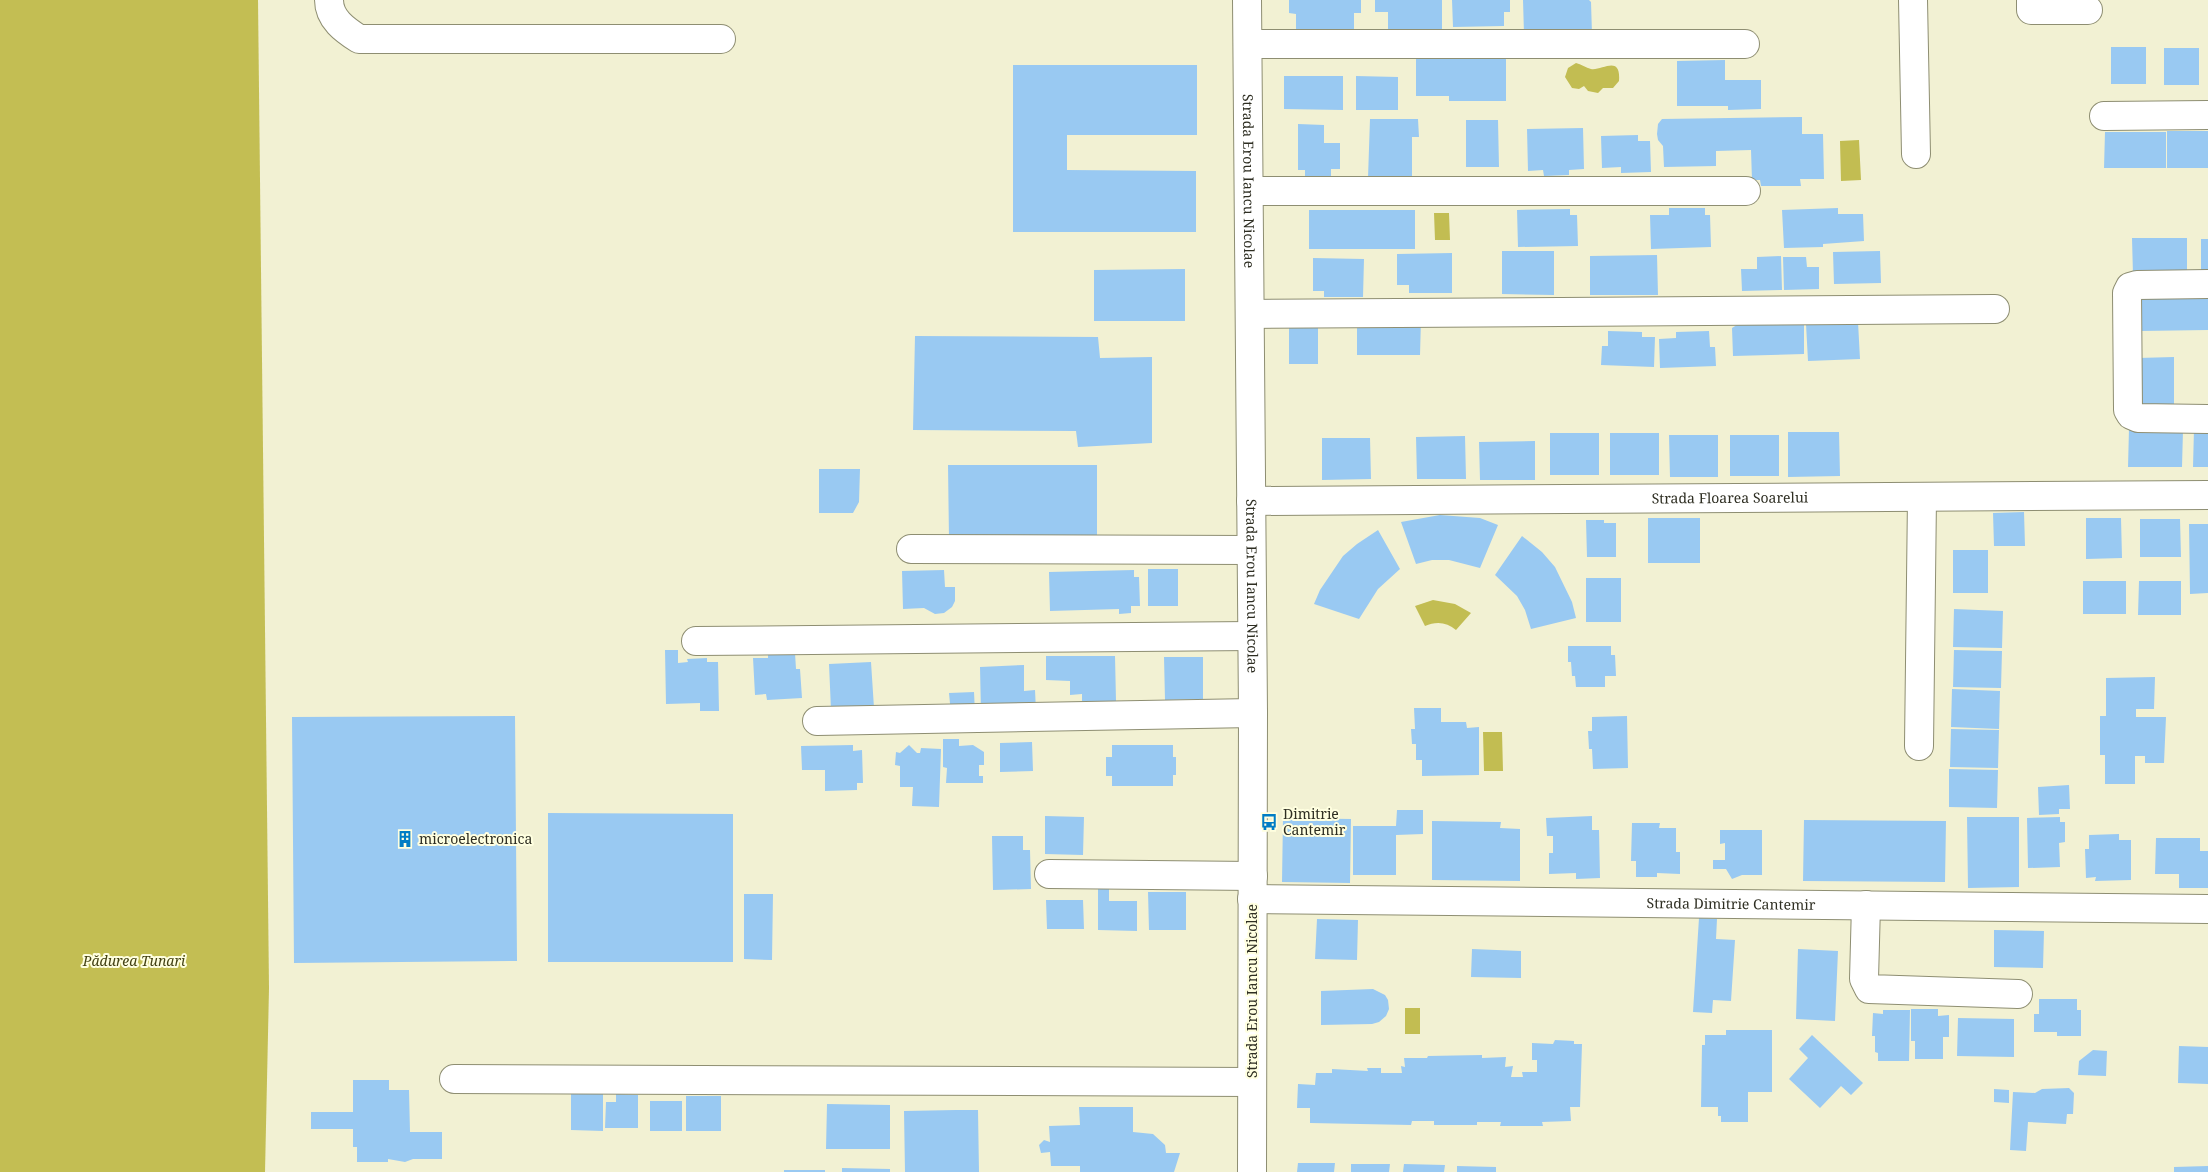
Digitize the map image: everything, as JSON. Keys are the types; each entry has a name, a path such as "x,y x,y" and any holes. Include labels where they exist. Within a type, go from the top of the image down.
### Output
{"street":[{"path":"329,0 329,6 341,27 359,39 721,39"},
{"name":"Strada Erou Iancu Nicolae","path":"1247,0 1253,713 1252,1172"},
{"path":"1913,0 1916,154"},
{"path":"2031,0 2031,10 2088,10"},
{"path":"1248,44 1744,44"},
{"path":"2104,116 2208,115"},
{"path":"1248,191 1746,191"},
{"path":"2208,284 2137,285 2130,287 2127,293 2128,410 2131,415 2138,418 2208,419"},
{"path":"1250,314 1995,309"},
{"name":"Strada Floarea Soarelui","path":"1251,501 2208,495"},
{"path":"1919,746 1922,497"},
{"path":"911,549 1251,550"},
{"path":"696,641 1252,636"},
{"path":"817,721 1253,713"},
{"name":"Strada Dimitrie Cantemir","path":"1049,874 1253,887 1866,905 2208,909"},
{"path":"1866,905 1864,979 1869,989 2018,994"},
{"path":"454,1079 1252,1082"}],"green space":[{"name":"Pădurea Tunari","path":"0,0 258,0 269,988 265,1172 0,1172"}],"shaded area":[{"path":"1576,63 1591,69 1614,66 1619,73 1619,81 1613,88 1603,88 1598,93 1588,91 1584,86 1579,89 1572,88 1565,77 1568,68"},
{"path":"1859,140 1861,180 1841,181 1840,141"},
{"path":"1434,213 1449,213 1450,240 1435,240"},
{"path":"1433,600 1455,604 1471,613 1456,630 1449,625 1441,623 1425,626 1415,606"},
{"path":"1483,732 1502,732 1503,771 1484,771"},
{"path":"1405,1008 1420,1008 1420,1034 1405,1034"}],"building":[{"path":"1289,0 1361,0 1361,13 1354,13 1354,35 1296,34 1296,14 1289,13"},
{"path":"1375,0 1442,0 1442,29 1388,30 1388,12 1375,12"},
{"path":"1452,0 1510,0 1510,12 1504,12 1504,26 1453,27"},
{"path":"1523,0 1589,0 1591,2 1592,34 1524,34"},
{"path":"2111,47 2146,47 2146,84 2111,84"},
{"path":"2164,48 2199,48 2199,85 2164,85"},
{"path":"1506,58 1506,101 1449,101 1449,96 1416,96 1416,59"},
{"path":"1725,60 1725,80 1761,80 1761,109 1728,110 1728,106 1677,106 1677,61"},
{"path":"1013,65 1197,65 1197,135 1067,135 1067,170 1196,171 1196,232 1013,232"},
{"path":"1284,76 1343,76 1343,110 1284,109"},
{"path":"1356,76 1398,77 1398,110 1356,110"},
{"path":"1802,117 1802,134 1823,134 1824,179 1800,179 1801,186 1761,186 1760,180 1752,180 1751,150 1716,151 1716,166 1664,167 1663,146 1658,140 1657,134 1658,124 1662,119"},
{"path":"1370,119 1418,119 1419,137 1412,137 1412,177 1368,178"},
{"path":"1466,120 1498,120 1499,167 1466,167"},
{"path":"1298,124 1324,125 1324,143 1340,143 1340,169 1331,169 1331,181 1305,181 1305,170 1298,170"},
{"path":"1583,128 1584,169 1569,170 1569,175 1544,176 1543,170 1528,171 1527,129"},
{"path":"2167,131 2208,131 2208,168 2167,168"},
{"path":"2105,132 2166,132 2166,168 2104,168"},
{"path":"1638,135 1638,141 1650,141 1651,172 1621,173 1621,167 1602,168 1601,136"},
{"path":"1669,208 1705,208 1705,215 1710,215 1711,247 1651,249 1650,215 1669,215"},
{"path":"1838,208 1838,214 1863,214 1864,241 1823,244 1823,247 1784,248 1782,210"},
{"path":"1570,209 1570,215 1577,215 1578,246 1518,247 1517,210"},
{"path":"1309,210 1415,210 1415,249 1309,249"},
{"path":"2132,238 2187,238 2187,275 2133,275"},
{"path":"2201,239 2208,239 2208,275 2201,275"},
{"path":"1502,251 1554,251 1554,295 1502,294"},
{"path":"1880,251 1881,283 1834,284 1833,252"},
{"path":"1452,253 1452,293 1409,293 1409,285 1397,285 1397,254"},
{"path":"1657,255 1658,295 1590,295 1590,256"},
{"path":"1781,256 1782,290 1742,291 1741,269 1757,269 1757,257"},
{"path":"1783,257 1806,257 1807,267 1819,267 1819,289 1784,290"},
{"path":"1313,258 1364,259 1363,297 1324,297 1324,291 1313,291"},
{"path":"1185,269 1185,321 1094,321 1094,270"},
{"path":"2140,295 2208,295 2208,330 2140,331"},
{"path":"1748,318 1793,321 1804,324 1804,354 1733,356 1732,328"},
{"path":"1381,319 1421,319 1420,355 1357,355 1357,328 1381,328"},
{"path":"1858,322 1860,359 1808,361 1806,324"},
{"path":"1289,326 1318,326 1318,364 1289,364"},
{"path":"1608,331 1642,332 1642,337 1655,337 1654,367 1601,365 1602,346 1608,346"},
{"path":"1709,331 1710,347 1715,347 1716,366 1660,368 1659,339 1676,338 1676,332"},
{"path":"915,336 1098,337 1100,358 1152,357 1152,443 1078,447 1076,431 913,430"},
{"path":"2174,357 2174,410 2138,410 2138,358"},
{"path":"2129,429 2183,430 2182,467 2128,467"},
{"path":"2194,429 2208,430 2208,467 2193,467"},
{"path":"1788,432 1839,432 1840,476 1788,477"},
{"path":"1550,433 1599,433 1599,475 1550,475"},
{"path":"1610,433 1659,433 1659,475 1610,475"},
{"path":"1669,435 1718,435 1718,477 1670,477"},
{"path":"1730,435 1779,435 1779,476 1730,476"},
{"path":"1465,436 1466,479 1417,479 1416,437"},
{"path":"1322,438 1370,438 1371,479 1322,480"},
{"path":"1535,441 1535,480 1480,480 1479,442"},
{"path":"948,465 1097,465 1097,538 949,539"},
{"path":"819,469 860,469 859,502 853,513 819,513"},
{"path":"2024,512 2025,546 1994,546 1993,513"},
{"path":"1440,515 1480,518 1498,525 1480,568 1449,560 1432,560 1416,564 1401,522"},
{"path":"1648,518 1700,518 1700,563 1648,563"},
{"path":"2086,518 2121,518 2122,558 2086,559"},
{"path":"2140,519 2180,519 2181,557 2140,557"},
{"path":"1586,520 1604,520 1604,523 1616,523 1616,557 1587,557"},
{"path":"2189,524 2208,524 2208,593 2190,594"},
{"path":"1378,530 1400,569 1378,589 1359,619 1314,604 1320,590 1343,556"},
{"path":"1522,536 1542,552 1555,567 1572,602 1576,618 1531,629 1525,610 1517,596 1495,575"},
{"path":"1953,550 1988,550 1988,593 1953,593"},
{"path":"1148,569 1178,569 1178,606 1148,606"},
{"path":"944,570 945,587 955,587 955,601 952,607 944,613 935,614 924,608 903,609 902,571"},
{"path":"1134,570 1134,577 1139,577 1140,606 1131,606 1131,613 1119,614 1119,609 1050,611 1049,572"},
{"path":"1586,578 1621,578 1621,622 1586,622"},
{"path":"2083,581 2126,581 2126,614 2083,614"},
{"path":"2139,581 2181,581 2181,615 2138,615"},
{"path":"1954,609 2003,611 2002,648 1953,647"},
{"path":"1568,646 1611,646 1611,655 1615,655 1616,676 1605,676 1605,687 1576,687 1575,676 1572,676 1571,662 1568,662"},
{"path":"665,650 678,650 678,663 688,662 687,659 707,658 707,662 718,662 719,711 700,711 700,703 666,704"},
{"path":"1954,650 2002,651 2001,688 1953,687"},
{"path":"795,653 796,669 800,669 802,698 767,700 766,694 755,695 753,658 768,658 768,654"},
{"path":"1046,656 1115,656 1116,701 1082,701 1082,694 1070,695 1070,681 1046,680"},
{"path":"1164,657 1203,657 1203,699 1165,700"},
{"path":"871,662 874,708 831,710 829,664"},
{"path":"1024,665 1024,691 1035,690 1036,711 981,713 980,667"},
{"path":"2155,677 2154,709 2136,709 2136,717 2166,717 2164,763 2145,763 2145,756 2135,756 2135,784 2105,784 2105,755 2100,755 2100,716 2106,716 2106,678"},
{"path":"1952,689 2000,691 1999,729 1951,727"},
{"path":"974,692 975,713 951,714 949,693"},
{"path":"1414,708 1441,708 1441,722 1466,722 1467,728 1479,727 1479,775 1422,776 1422,760 1416,760 1416,744 1412,744 1411,729 1415,729"},
{"name":"microelectronica","path":"515,716 517,961 294,963 292,717"},
{"path":"1627,716 1628,768 1593,769 1592,749 1589,749 1588,731 1592,731 1592,717"},
{"path":"1951,729 1999,730 1998,768 1950,767"},
{"path":"943,739 959,739 959,746 973,745 984,752 984,765 979,765 979,776 983,776 983,783 946,783 947,768 943,767"},
{"path":"1032,742 1033,771 1000,772 1000,743"},
{"path":"853,745 853,751 862,750 863,783 857,783 857,790 825,791 825,770 802,770 801,746"},
{"path":"909,745 917,753 920,753 921,748 941,749 939,807 912,806 913,787 900,787 900,766 895,765 896,752 900,753"},
{"path":"1112,745 1173,745 1173,757 1176,757 1176,775 1173,775 1173,786 1112,786 1112,776 1106,776 1106,757 1112,757"},
{"path":"1949,769 1998,770 1997,808 1949,807"},
{"path":"2069,785 2070,809 2059,809 2059,814 2039,815 2038,787"},
{"path":"1397,810 1423,810 1423,834 1396,835 1396,875 1353,875 1353,826 1396,826"},
{"name":"microelectronica","path":"548,813 733,814 733,962 548,962"},
{"path":"1045,816 1084,817 1083,855 1045,854"},
{"path":"1592,816 1592,830 1599,830 1600,878 1576,879 1576,873 1549,874 1549,853 1553,853 1553,836 1547,836 1546,818"},
{"path":"1967,817 2019,817 2019,887 1968,888"},
{"path":"2060,817 2060,822 2065,822 2065,842 2059,843 2060,867 2028,868 2027,818"},
{"path":"1283,818 1351,819 1350,883 1282,882"},
{"path":"1804,820 1946,821 1945,882 1803,881"},
{"path":"1432,821 1501,822 1500,828 1520,829 1520,881 1432,880"},
{"path":"1632,823 1660,823 1659,828 1676,828 1676,852 1680,852 1680,874 1657,873 1657,877 1636,877 1636,861 1631,861"},
{"path":"1720,830 1762,830 1762,875 1742,875 1732,879 1726,869 1713,869 1713,860 1725,860 1725,843 1720,844"},
{"path":"2119,834 2119,840 2131,840 2131,880 2095,881 2096,877 2086,878 2085,849 2089,849 2089,835"},
{"path":"992,836 1023,836 1023,850 1030,850 1031,889 993,890"},
{"path":"2156,838 2200,838 2200,851 2208,851 2208,888 2179,888 2179,874 2155,874"},
{"path":"1098,885 1109,885 1109,901 1137,901 1137,931 1098,930"},
{"path":"1148,892 1186,892 1186,930 1149,930"},
{"path":"744,894 773,894 772,960 744,959"},
{"path":"1046,900 1083,900 1084,929 1047,929"},
{"path":"1699,918 1717,919 1716,939 1735,940 1731,1001 1713,1000 1712,1013 1693,1012"},
{"path":"1317,919 1358,920 1357,960 1315,959"},
{"path":"1994,930 2044,931 2043,968 1994,967"},
{"path":"1472,949 1521,951 1521,978 1471,977"},
{"path":"1798,949 1838,951 1835,1021 1796,1019"},
{"path":"1373,989 1385,995 1388,1000 1389,1009 1386,1016 1379,1022 1372,1024 1321,1025 1321,991"},
{"path":"2039,999 2077,999 2077,1010 2081,1010 2081,1036 2057,1036 2057,1032 2034,1032 2034,1014 2039,1014"},
{"path":"1911,1009 1938,1009 1938,1016 1949,1015 1949,1037 1943,1037 1943,1059 1915,1059 1915,1041 1911,1041"},
{"path":"1883,1010 1910,1010 1909,1061 1878,1061 1878,1053 1875,1052 1875,1036 1872,1036 1873,1013 1883,1014"},
{"path":"1958,1018 2014,1019 2014,1057 1957,1056"},
{"path":"1726,1030 1772,1030 1772,1092 1748,1092 1748,1122 1721,1122 1721,1116 1718,1116 1718,1107 1701,1107 1702,1045 1705,1045 1705,1035 1726,1035"},
{"path":"1812,1035 1863,1083 1851,1095 1841,1086 1820,1108 1789,1079 1808,1058 1799,1049"},
{"path":"1555,1040 1574,1041 1574,1044 1582,1044 1580,1107 1570,1107 1571,1121 1542,1122 1543,1126 1500,1126 1501,1122 1477,1122 1477,1125 1434,1125 1434,1121 1412,1121 1411,1125 1310,1123 1310,1108 1297,1108 1298,1084 1315,1085 1316,1073 1332,1073 1332,1069 1368,1071 1367,1068 1381,1068 1381,1073 1402,1073 1401,1066 1405,1067 1404,1058 1482,1055 1482,1058 1506,1057 1505,1067 1513,1066 1511,1077 1523,1077 1522,1072 1537,1072 1537,1060 1532,1060 1532,1043 1553,1044"},
{"path":"2179,1046 2208,1047 2208,1084 2178,1083"},
{"path":"2093,1050 2107,1051 2106,1076 2078,1075 2079,1061"},
{"path":"353,1080 389,1080 389,1090 409,1090 410,1132 442,1132 442,1159 413,1159 405,1162 388,1159 388,1162 357,1162 357,1147 353,1147 353,1129 311,1129 311,1112 353,1112"},
{"path":"2069,1088 2074,1093 2073,1114 2067,1114 2066,1124 2028,1122 2026,1151 2010,1150 2013,1092 2035,1093 2042,1089"},
{"path":"1994,1089 2009,1090 2009,1103 1994,1102"},
{"path":"571,1093 603,1094 603,1131 571,1130"},
{"path":"616,1094 638,1095 638,1128 605,1128 606,1102 616,1102"},
{"path":"686,1096 721,1096 721,1131 686,1131"},
{"path":"650,1101 682,1101 682,1131 650,1131"},
{"path":"827,1104 890,1105 890,1149 826,1149"},
{"path":"1079,1107 1133,1107 1133,1132 1153,1134 1165,1145 1166,1153 1180,1153 1174,1172 1080,1172 1080,1166 1051,1166 1050,1152 1041,1153 1039,1145 1044,1140 1050,1142 1049,1126 1080,1125"},
{"path":"978,1110 979,1172 905,1172 904,1111"},
{"path":"1298,1163 1335,1163 1334,1172 1297,1172"},
{"path":"1351,1164 1390,1164 1389,1172 1351,1172"},
{"path":"1404,1164 1445,1165 1444,1172 1403,1172"},
{"path":"1457,1166 1496,1167 1496,1172 1457,1172"},
{"path":"2208,1166 2208,1172 2174,1172 2174,1167"},
{"path":"842,1168 890,1169 890,1172 842,1172"},
{"path":"784,1170 825,1170 825,1172 784,1172"}],"place":[{"name":"Dimitrie Cantemir","path":"1269,822"},
{"name":"microelectronica","path":"405,839"}]}
